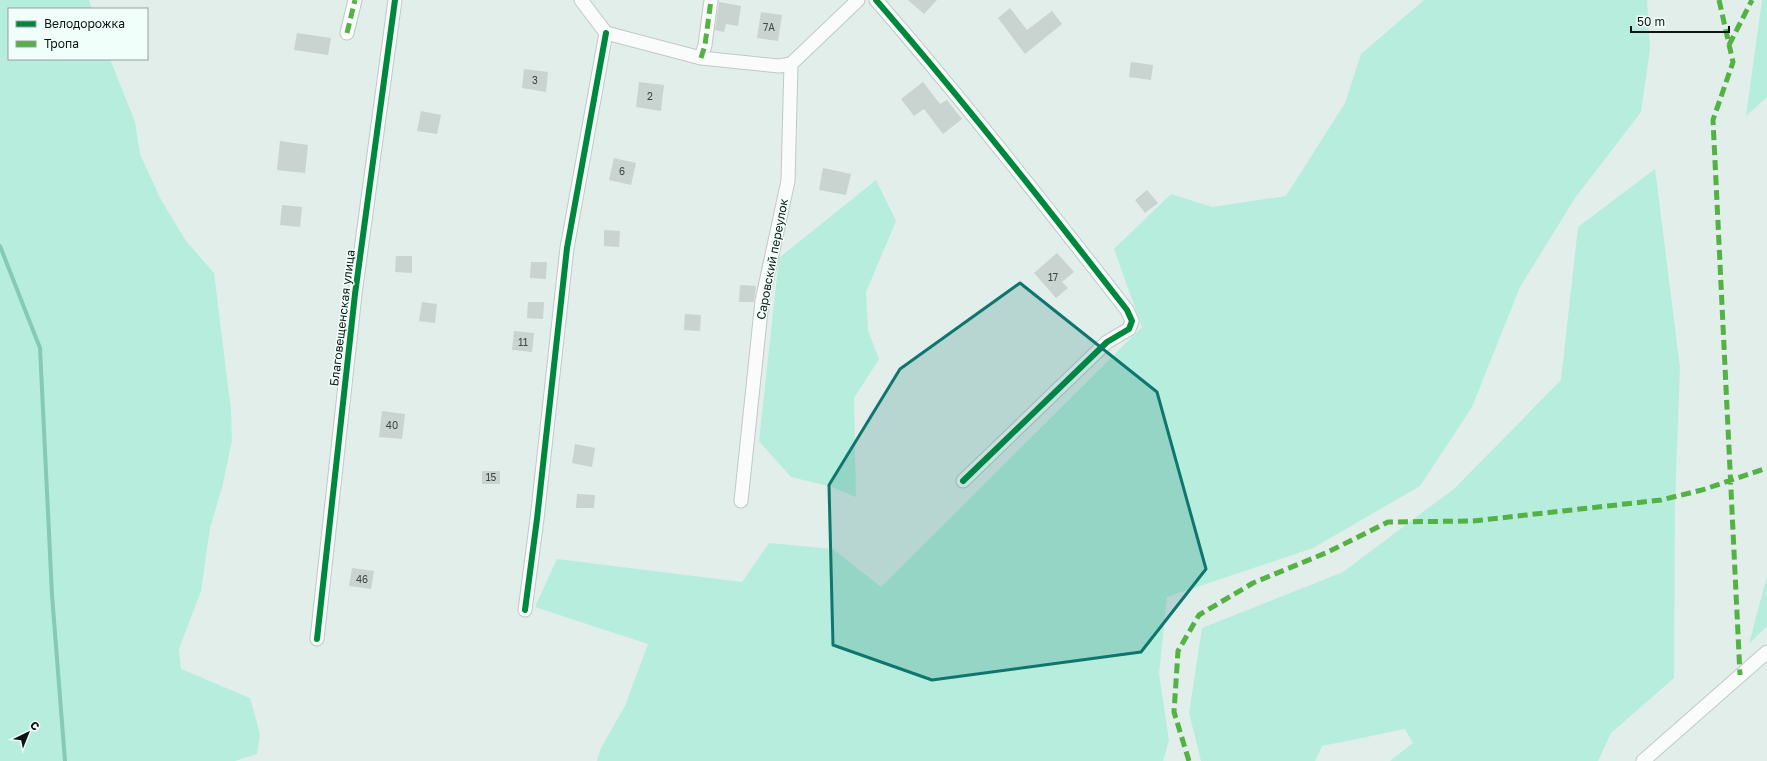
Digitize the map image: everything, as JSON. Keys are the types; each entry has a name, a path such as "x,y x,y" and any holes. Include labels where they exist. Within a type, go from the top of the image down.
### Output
{"street":[{"path":"347,33 355,0"},
{"name":"Благовещенская улица","path":"317,639 355,294 395,0"},
{"path":"581,0 606,34 702,58 779,66 791,64 858,0"},
{"path":"702,58 711,0"},
{"path":"876,0 1072,240 1126,310 1132,321 1129,329 1106,342 963,481"},
{"path":"525,610 568,248 606,34"},
{"name":"Саровский переулок","path":"741,502 762,301 788,181 791,64"},
{"path":"1643,761 1767,652"}],"highlighted area":[{"path":"1020,283 1157,392 1206,569 1141,652 932,680 833,645 829,485 900,369"}],"green space":[{"path":"0,0 89,0 92,8 8,8 8,60 110,60 135,122 140,154 160,198 186,241 214,273 231,410 232,440 223,484 210,528 201,591 179,649 181,669 250,698 260,734 257,754 235,761 0,761"},
{"path":"1424,0 1647,0 1650,49 1641,112 1575,198 1520,287 1472,407 1420,486 1313,548 1167,597 1159,674 1169,740 1163,761 597,761 601,748 625,706 648,644 535,607 557,559 742,582 769,543 833,549 881,587 1142,327 1114,249 1171,194 1212,207 1286,196 1345,103 1361,54"},
{"path":"1762,0 1767,0 1767,97 1746,116"},
{"path":"1655,169 1680,368 1675,502 1674,678 1611,733 1598,761 1390,761 1413,743 1405,729 1322,746 1315,761 1201,761 1189,713 1202,628 1343,572 1455,488 1561,380 1578,227"},
{"path":"876,180 896,221 866,292 868,331 879,359 854,398 856,497 832,487 791,477 759,441 779,258"},
{"path":"1767,576 1767,626 1749,644"}],"building":[{"path":"908,0 937,0 924,14"},
{"path":"719,2 741,6 738,26 726,24 724,32 715,30"},
{"path":"1010,8 1027,30 1052,11 1062,24 1025,54 998,18"},
{"path":"761,12 782,15 778,41 757,38"},
{"path":"297,33 331,38 328,55 294,50"},
{"path":"1131,62 1153,65 1151,80 1129,77"},
{"path":"524,69 548,72 546,92 522,88"},
{"path":"639,82 664,85 661,111 636,107"},
{"path":"923,82 940,104 947,100 962,119 943,134 924,109 914,116 901,99"},
{"path":"421,111 441,115 437,134 417,131"},
{"path":"280,141 308,145 305,173 277,170"},
{"path":"614,158 636,163 631,185 609,180"},
{"path":"823,168 851,174 846,195 819,190"},
{"path":"1147,190 1158,203 1145,213 1135,200"},
{"path":"282,205 302,207 300,227 280,225"},
{"path":"604,230 620,231 619,247 604,246"},
{"path":"1057,253 1074,272 1062,282 1068,288 1056,298 1034,273"},
{"path":"396,256 412,256 412,273 395,272"},
{"path":"531,262 547,262 546,279 530,278"},
{"path":"740,285 756,286 754,302 739,302"},
{"path":"422,302 437,304 435,323 419,321"},
{"path":"528,302 544,302 543,319 527,318"},
{"path":"685,314 701,315 700,331 684,330"},
{"path":"514,331 534,333 532,352 512,350"},
{"path":"382,411 405,414 402,439 379,437"},
{"path":"575,444 595,448 592,467 572,463"},
{"path":"482,471 500,471 500,484 482,484"},
{"path":"577,494 595,495 594,508 576,508"},
{"path":"352,568 374,571 371,589 349,586"}],"waterway":[{"path":"0,246 40,348 52,595 65,761"}],"marked path":[{"path":"347,33 355,0"},
{"path":"701,58 705,45 711,0"},
{"path":"1719,0 1733,62 1713,120 1740,675"},
{"path":"1729,45 1752,0"},
{"path":"1189,761 1174,712 1178,651 1199,615 1253,583 1328,552 1388,522 1473,521 1661,500 1702,490 1767,468"}],"cycle path":[{"path":"317,639 355,294 395,0"},
{"path":"876,0 1003,153 1127,310 1132,321 1129,329 1107,342 963,481"},
{"path":"525,610 537,519 567,248 606,33"}]}
